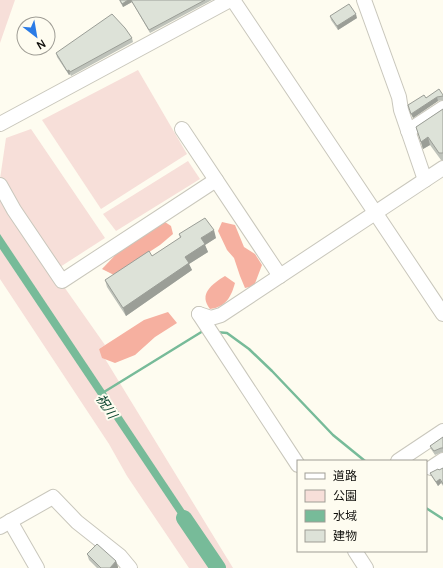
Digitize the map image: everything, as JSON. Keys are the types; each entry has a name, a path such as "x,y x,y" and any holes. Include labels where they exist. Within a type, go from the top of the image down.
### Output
{"street":[{"path":"0,124 232,0 443,314"},
{"path":"364,0 399,97 408,131 425,180"},
{"path":"408,131 443,108"},
{"path":"182,129 280,276"},
{"path":"297,464 199,314 211,318 221,315 443,168"},
{"path":"0,185 14,210 62,281 216,180"},
{"path":"400,460 443,431"},
{"path":"431,468 443,460"},
{"path":"37,568 5,524 53,497 77,522 120,556 130,568"},
{"path":"356,552 366,568"}],"green space":[{"path":"0,0 15,0 0,43"},
{"path":"138,70 187,154 101,209 42,120"},
{"path":"31,129 105,238 60,267 29,237 105,345 99,349 233,568 189,568 127,476 109,444 0,279 0,179 6,138"},
{"path":"188,161 200,179 116,231 103,214"}],"shaded area":[{"path":"162,220 171,226 173,234 160,245 114,275 102,269 122,248"},
{"path":"222,222 235,225 244,247 255,254 262,265 254,286 245,288 234,258 227,250 218,231"},
{"path":"225,276 235,283 232,293 224,304 210,309 205,299 206,294 215,282"},
{"path":"168,312 177,323 155,337 135,355 115,363 102,358 99,349 144,320"}],"water":[{"path":"0,234 203,538 192,535 0,249"}],"building":[{"path":"120,0 128,0 122,4"},
{"path":"131,0 205,0 149,30"},
{"path":"349,4 356,14 337,26 330,16"},
{"path":"112,14 132,38 70,72 69,70 67,71 56,53"},
{"path":"439,89 443,96 437,97 411,114 408,105 424,95 426,98"},
{"path":"443,109 443,153 439,153 428,137 421,142 416,127"},
{"path":"205,218 214,230 201,238 205,244 185,257 189,263 123,308 105,280 149,251 152,256 181,237 179,234"},
{"path":"443,437 443,448 434,451 430,446"},
{"path":"443,468 443,484 440,479 436,482 430,473"},
{"path":"97,544 116,561 110,568 101,568 87,554"}],"waterway":[{"path":"104,392 203,331"},
{"path":"216,332 227,333 249,349 333,435 364,460"},
{"path":"427,509 443,519"},
{"name":"祝川","path":"184,518 218,568"}]}
